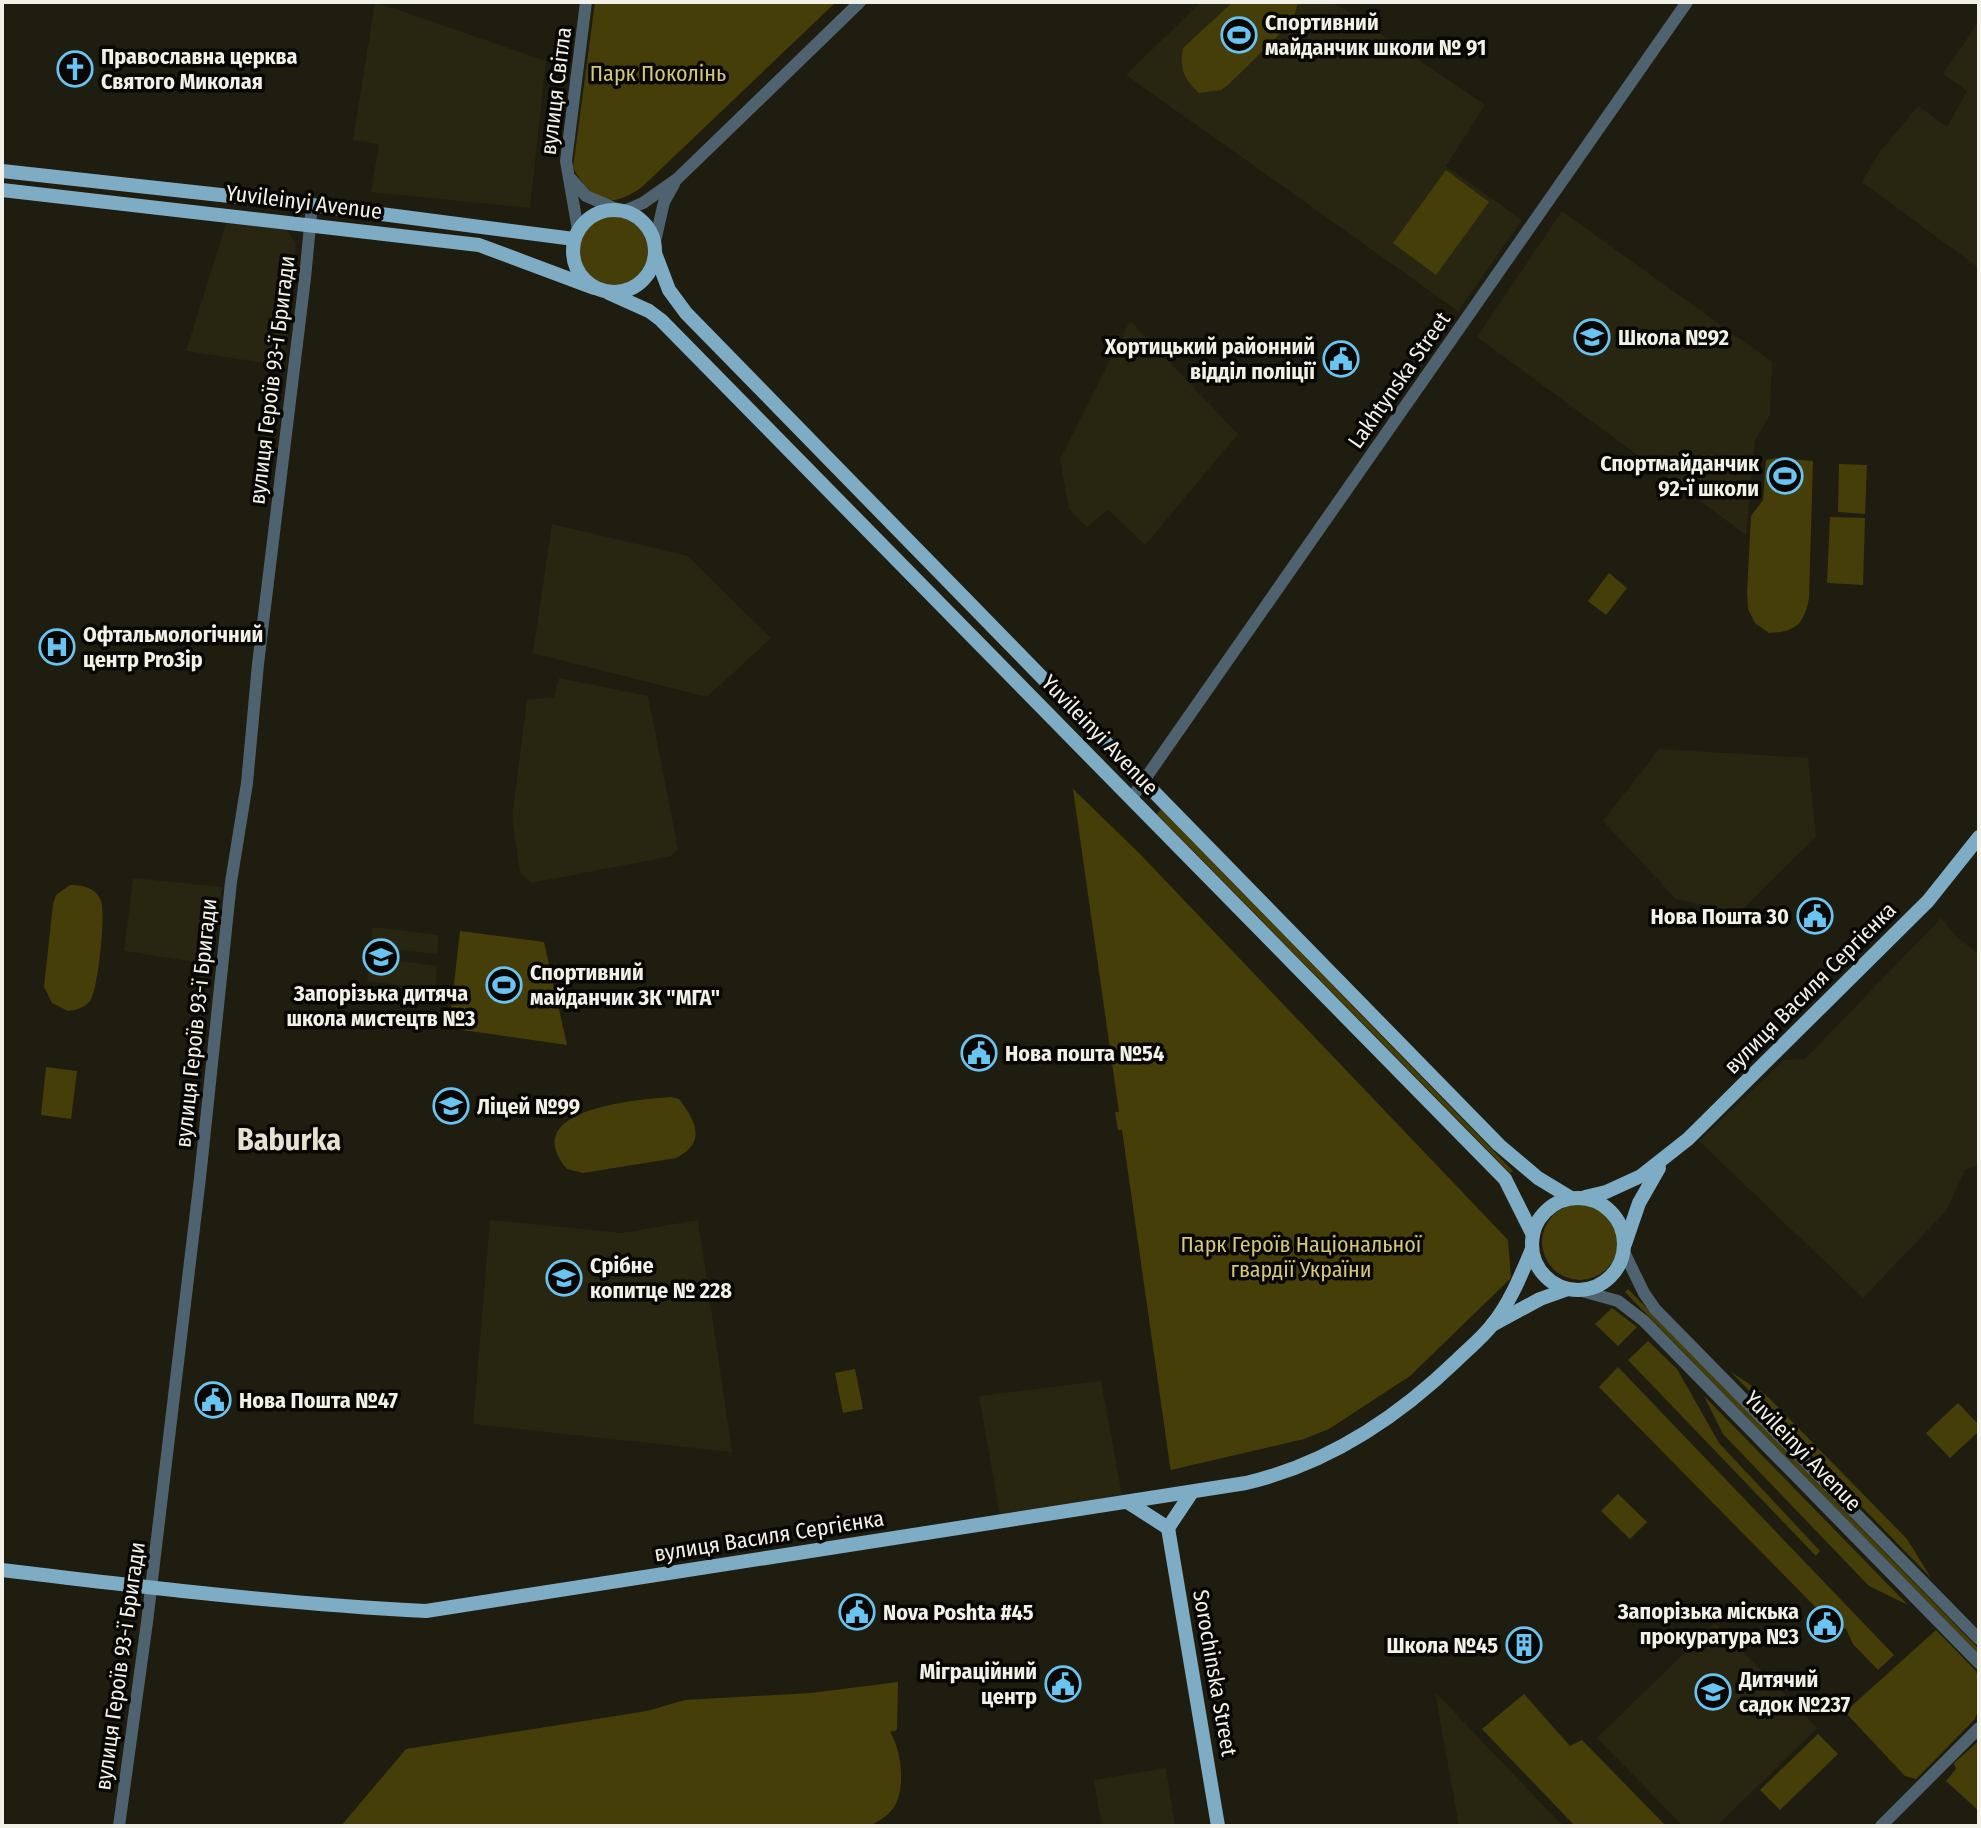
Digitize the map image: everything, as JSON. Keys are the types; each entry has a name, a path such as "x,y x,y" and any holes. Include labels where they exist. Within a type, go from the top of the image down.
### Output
{"main road":[{"name":"Yuvileinyi Avenue","path":"2,171 576,234"},
{"name":"Yuvileinyi Avenue","path":"2,190 479,245 594,288"},
{"path":"603,211 622,211 638,218 649,230 655,250 652,266 645,278 623,292 609,293 594,288 583,279 575,267 572,253 576,234 589,218 603,211"},
{"name":"Yuvileinyi Avenue","path":"655,250 669,290 686,313 1499,1145 1538,1178 1578,1198"},
{"name":"Yuvileinyi Avenue","path":"609,293 649,311 661,320 1505,1179 1532,1242"},
{"name":"вулиця Василя Сергієнка","path":"1578,1198 1622,1186 1663,1161 1698,1131 1928,901 1979,837"},
{"name":"вулиця Василя Сергієнка","path":"1625,1248 1639,1203 1663,1161"},
{"path":"1578,1198 1598,1201 1618,1219 1625,1248 1619,1267 1610,1279 1597,1287 1575,1290 1554,1284 1543,1275 1536,1263 1532,1242 1537,1221 1546,1210 1557,1202 1578,1198"},
{"name":"вулиця Василя Сергієнка","path":"2,1570 151,1588 426,1611 1129,1503 1272,1477 1298,1468 1364,1434 1427,1390 1492,1325 1513,1292 1532,1242"},
{"name":"вулиця Василя Сергієнка","path":"1492,1325 1540,1299 1575,1290"},
{"path":"1129,1503 1168,1528 1192,1492"},
{"name":"Sorochinska Street","path":"1168,1528 1218,1826"}],"street":[{"name":"вулиця Світла","path":"576,234 571,179 566,161 586,2"},
{"path":"571,179 586,196 622,211 643,203 677,179 860,2"},
{"name":"Lakhtynska Street","path":"1131,799 1687,2"},
{"path":"655,250 664,202 677,179"},
{"name":"вулиця Героїв 93-ї Бригади","path":"119,1826 200,1178 221,962 247,783 312,205"},
{"name":"Yuvileinyi Avenue","path":"1625,1248 1644,1293 1655,1309 1979,1639"},
{"name":"Yuvileinyi Avenue","path":"1575,1290 1618,1301 1644,1321 1979,1663"},
{"path":"1881,1826 1979,1728"}],"shaded area":[{"path":"375,2 546,61 530,208 371,192 379,144 353,140"},
{"path":"1201,2 1330,2 1485,105 1446,166 1522,220 1458,311 1126,75"},
{"path":"1979,21 1979,268 1862,182 1879,153 1918,106 1947,127 1967,91 1943,74"},
{"path":"1562,211 1772,362 1770,415 1755,440 1746,535 1477,337"},
{"path":"227,221 287,230 296,243 284,366 186,351"},
{"path":"1130,321 1238,434 1145,545 1108,509 1087,527 1069,509 1060,459"},
{"path":"552,524 688,556 771,638 707,697 533,653"},
{"path":"559,678 648,696 678,849 672,856 531,883 520,872 512,818 527,700 554,697"},
{"path":"1659,749 1808,758 1816,837 1739,913 1676,899 1603,821"},
{"path":"133,878 222,887 213,965 124,951"},
{"path":"1941,918 1957,937 1979,954 1979,1164 1965,1170 1946,1211 1863,1298 1699,1141 1784,1060 1805,1059"},
{"name":"Запорізька дитяча школа мистецтв №3","path":"373,927 439,935 437,954 394,949 393,960 437,966 435,990 367,981"},
{"path":"490,1220 621,1233 698,1220 732,1452 473,1424"},
{"path":"1101,1381 1122,1495 1000,1515 979,1396"},
{"name":"Дитячий садок №237","path":"1715,1623 1817,1728 1717,1826 1683,1826 1597,1738"},
{"path":"1435,1692 1563,1826 1459,1826"},
{"path":"1166,1768 1175,1826 1102,1826 1094,1780"}],"green space":[{"name":"Парк Поколінь","path":"595,2 836,2 642,187 620,199 610,200 594,195 573,168"},
{"name":"Спортивний майданчик школи № 91","path":"1233,2 1298,2 1293,21 1228,85 1221,90 1199,93 1184,73 1183,48"},
{"path":"1446,170 1489,202 1436,275 1393,243"},
{"path":"613,214 627,217 639,225 647,237 650,251 647,265 639,277 627,285 613,288 599,285 587,277 579,265 576,251 579,237 587,225 599,217"},
{"name":"Спортмайданчик 92-ї школи","path":"1766,460 1813,461 1809,598 1797,625 1786,631 1769,633 1755,623 1748,609 1747,593 1751,516 1763,500"},
{"path":"1839,464 1867,465 1865,514 1838,512"},
{"path":"1830,517 1865,518 1863,585 1827,583"},
{"path":"1609,573 1627,588 1606,615 1588,601"},
{"name":"Парк Героїв Національної гвардії України","path":"1073,789 1139,853 1508,1240 1511,1278 1410,1376 1329,1429 1304,1439 1171,1470 1122,1130 1118,1130 1115,1112 1119,1112"},
{"path":"1161,809 1513,1171 1510,1173 1157,814"},
{"path":"70,885 96,893 101,901 103,920 93,995 85,1005 68,1011 52,1003 44,987 53,904 56,895"},
{"name":"Спортивний майданчик ЗК \"МГА\"","path":"460,931 544,942 567,1045 449,1028"},
{"path":"46,1067 77,1071 71,1119 41,1115"},
{"path":"671,1097 679,1099 694,1123 695,1139 686,1152 676,1158 583,1173 567,1169 556,1149 557,1133 568,1121 609,1105"},
{"path":"1580,1204 1595,1207 1607,1215 1615,1227 1618,1242 1615,1257 1607,1269 1595,1277 1580,1280 1565,1277 1553,1269 1545,1257 1542,1242 1545,1227 1553,1215 1565,1207"},
{"path":"1628,1289 1979,1649 1979,1656 1625,1292"},
{"path":"1612,1308 1637,1327 1618,1346 1595,1324"},
{"path":"1648,1341 1677,1369 1719,1443 1820,1551 1816,1556 1628,1360"},
{"path":"1618,1367 1894,1655 1878,1670 1853,1644 1846,1629 1832,1624 1599,1387"},
{"path":"855,1369 863,1409 843,1413 835,1373"},
{"path":"1731,1372 1766,1395 1907,1539 1931,1578"},
{"path":"1704,1396 1908,1605 1869,1586 1723,1434"},
{"path":"1958,1403 1979,1425 1979,1431 1950,1458 1926,1433"},
{"path":"1618,1494 1647,1522 1630,1539 1601,1511"},
{"path":"1936,1630 1976,1671 1979,1702 1975,1719 1916,1779 1905,1776 1845,1712"},
{"path":"898,1682 897,1730 890,1732 900,1761 899,1794 891,1811 870,1826 341,1826 406,1749 647,1711 685,1700 811,1693"},
{"path":"1524,1694 1570,1746 1582,1740 1666,1826 1575,1826 1482,1729"},
{"path":"1818,1734 1838,1754 1780,1810 1760,1790"},
{"path":"1979,1741 1979,1811 1946,1781 1956,1769 1954,1763"}],"place":[{"name":"Спортивний майданчик школи № 91","path":"1239,35"},
{"name":"Православна церква Святого Миколая","path":"75,69"},
{"name":"Школа №92","path":"1592,337"},
{"name":"Хортицький районний відділ поліції","path":"1341,359"},
{"name":"Спортмайданчик 92-ї школи","path":"1785,476"},
{"name":"Офтальмологічний центр ProЗір","path":"57,647"},
{"name":"Нова Пошта 30","path":"1815,916"},
{"name":"Запорізька дитяча школа мистецтв №3","path":"381,957"},
{"name":"Спортивний майданчик ЗК \"МГА\"","path":"504,985"},
{"name":"Нова пошта №54","path":"979,1053"},
{"name":"Ліцей №99","path":"451,1106"},
{"name":"Срібне копитце № 228","path":"564,1278"},
{"name":"Нова Пошта №47","path":"213,1400"},
{"name":"Nova Poshta #45","path":"857,1612"},
{"name":"Запорізька міскька прокуратура №3","path":"1825,1624"},
{"name":"Школа №45","path":"1524,1645"},
{"name":"Міграційний центр","path":"1063,1684"},
{"name":"Дитячий садок №237","path":"1713,1692"}],"district":[{"name":"Baburka","path":"289,1140"}]}
